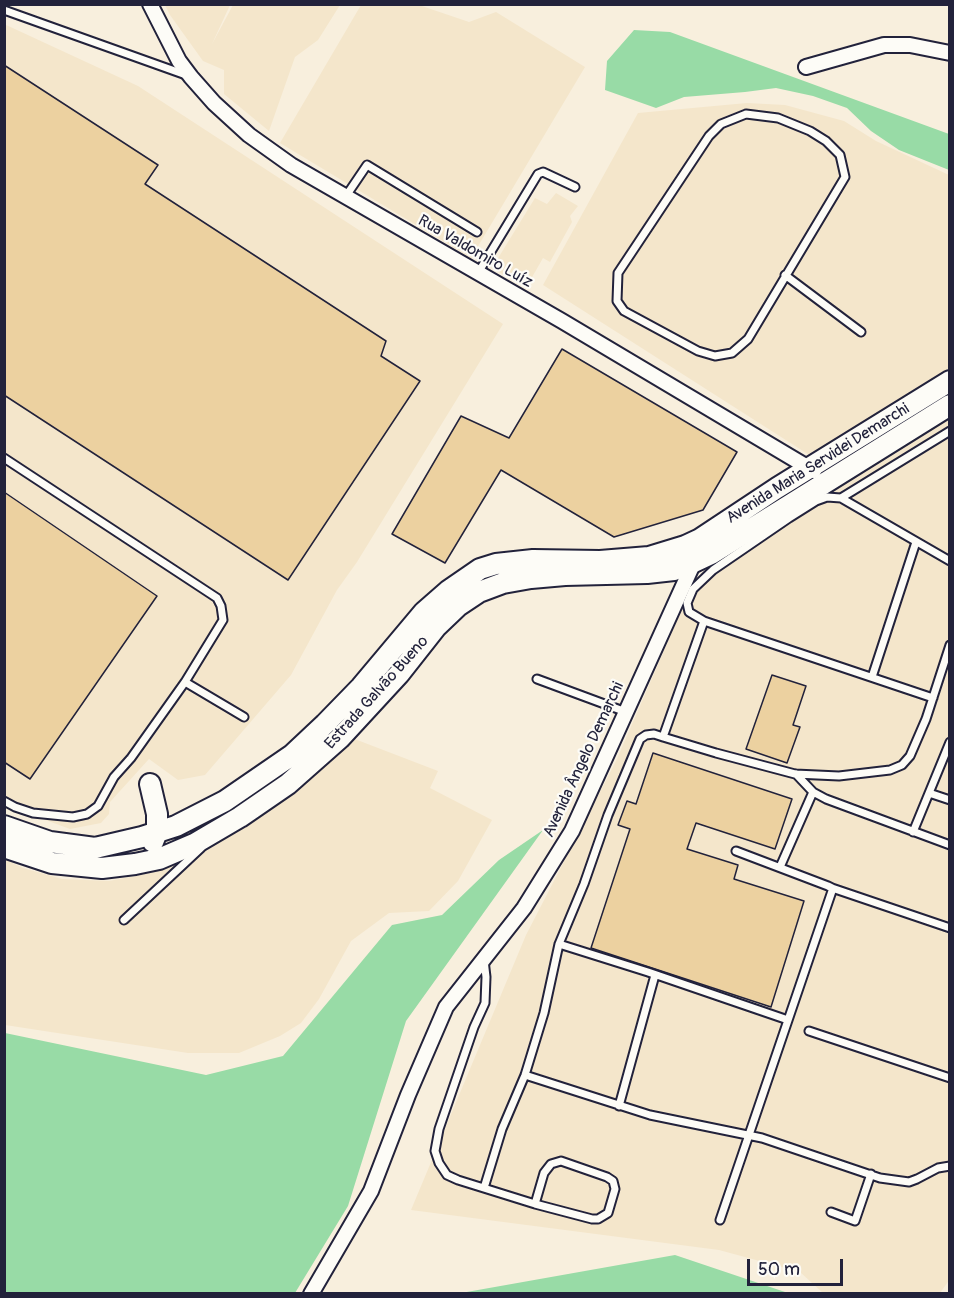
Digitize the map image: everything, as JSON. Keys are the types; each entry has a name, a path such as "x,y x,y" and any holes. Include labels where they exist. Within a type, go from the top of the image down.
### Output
{"main road":[{"name":"Avenida Maria Servidei Demarchi","path":"689,554 700,539 950,381"},
{"name":"Avenida Maria Servidei Demarchi","path":"689,554 711,554 950,405"},
{"name":"Estrada Galvão Bueno","path":"6,835 52,863 102,868 159,859 194,844 288,784 340,738 399,674 436,627 458,606 479,592 503,583 531,578 674,570 689,554"},
{"name":"Estrada Galvão Bueno","path":"6,835 95,848 108,846 176,826 225,801 292,755 360,687 424,612 480,568 533,560 600,561 689,554"},
{"path":"150,784 157,814 157,832"}],"street":[{"name":"Rua Valdomiro Luíz","path":"150,4 179,61 214,103 249,135 291,165 810,468 826,482"},
{"path":"806,67 884,45 910,45 950,53"},
{"name":"Avenida Ângelo Demarchi","path":"311,1293 371,1191 408,1095 446,1007 524,908 572,831 626,712 689,554"}],"lane":[{"path":"4,10 191,76"},
{"path":"746,114 778,118 810,131 840,155 843,166 845,177 785,275 748,339 732,353 715,356 698,351 624,311 617,301 618,273 710,136 721,124 746,114"},
{"path":"346,196 367,165 477,232"},
{"path":"478,273 538,174 543,172 575,187"},
{"path":"785,275 861,332"},
{"path":"841,498 950,432"},
{"path":"4,458 217,598 223,620 185,682 131,758 114,777 98,806 87,814 73,817 33,813 4,801"},
{"path":"933,698 704,621 692,615 687,608 690,596 699,582 713,570 816,501 827,497 841,498 949,559"},
{"path":"872,677 916,542"},
{"path":"663,737 704,621"},
{"path":"484,1188 502,1129 525,1075 544,1013 559,944 634,750 640,740 646,735 654,734 795,774 839,776 890,770 902,765 910,756 933,698 950,645"},
{"path":"537,679 626,712"},
{"path":"185,682 244,717"},
{"path":"913,832 950,742"},
{"path":"795,774 813,792 845,807 950,845"},
{"path":"780,867 813,792"},
{"path":"929,793 950,800"},
{"path":"124,920 190,860 219,829"},
{"path":"736,851 832,888 950,928"},
{"path":"720,1220 751,1135 832,888"},
{"path":"559,944 788,1020"},
{"path":"484,957 485,1003 474,1027 439,1129 435,1151 447,1175 535,1204 598,1219 608,1213 615,1189 613,1181 607,1177 561,1161 551,1164 544,1173 535,1204"},
{"path":"619,1106 655,975"},
{"path":"809,1031 950,1078"},
{"path":"525,1075 650,1115 751,1135 899,1182 909,1182 938,1168 950,1166"},
{"path":"831,1212 855,1221 871,1174"}],"shaded area":[{"path":"165,5 230,5 212,44 233,5 340,5 318,40 295,57 269,131 224,94 224,70 203,61"},
{"path":"361,5 419,5 469,22 496,12 585,67 471,258 280,143"},
{"path":"4,24 138,86 503,324 357,562 337,590 291,675 205,775 178,780 149,759 110,802 109,814 101,823 70,829 5,805"},
{"path":"747,103 785,105 844,121 876,141 949,175 949,368 814,458 543,285 638,113"},
{"path":"556,193 578,206 570,216 572,222 550,262 543,258 531,279 527,278 523,283 492,268 535,198 547,204"},
{"path":"949,414 950,1279 940,1293 823,1293 800,1272 719,1250 411,1210 526,935 616,761 686,600 711,577 840,482"},
{"path":"352,738 438,771 430,788 492,820 458,881 429,911 389,913 351,941 319,999 301,1023 280,1036 239,1053 188,1053 5,1025 4,859 23,868 62,879 109,881 151,873 257,817"}],"green space":[{"path":"634,30 670,32 949,134 949,170 899,150 871,131 847,108 813,96 776,88 684,97 656,108 605,90 607,61"},
{"path":"543,830 406,1021 348,1206 295,1293 5,1293 5,1033 206,1075 283,1056 392,925 442,915 499,860"},
{"path":"675,1255 788,1293 461,1293"}],"building":[{"path":"4,65 158,165 145,184 386,341 381,356 420,381 288,580 4,395"},
{"path":"562,349 737,452 703,510 614,537 501,470 445,563 392,534 461,416 509,438"},
{"path":"4,492 157,596 30,779 4,762"},
{"path":"772,675 806,686 793,725 800,727 787,763 746,749"},
{"path":"653,753 792,799 775,849 696,823 687,849 738,865 734,879 804,901 771,1007 591,948 630,829 618,825 627,801 636,804"}]}
